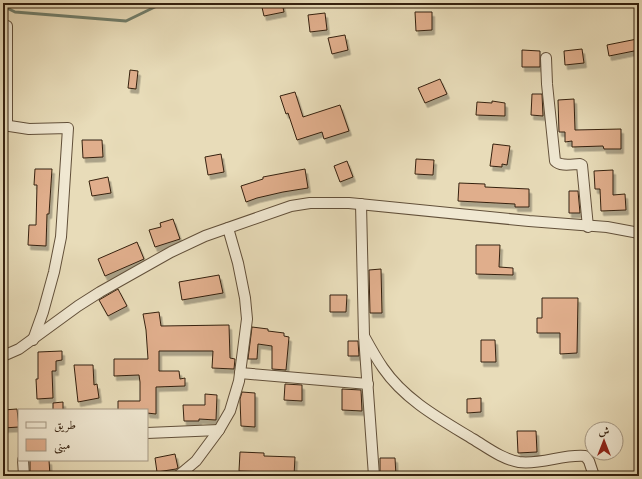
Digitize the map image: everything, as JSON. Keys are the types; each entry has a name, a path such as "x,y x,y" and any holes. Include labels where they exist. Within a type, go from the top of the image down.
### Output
{"street":[{"path":"7,26 5,126 42,130 68,128 61,237 53,278 33,340"},
{"path":"546,58 547,84 555,161 562,164 582,165 588,226"},
{"path":"3,356 19,349 33,340 78,306 100,292 171,252 205,236 291,206 310,203 361,204 618,229 639,233"},
{"path":"361,204 364,336 374,476"},
{"path":"178,476 196,461 219,430 230,411 240,373 245,340 245,298 238,263 228,228"},
{"path":"364,336 383,368 402,390 421,407 507,460 538,462 577,455 585,456 589,461 594,476"},
{"path":"240,373 368,384"},
{"path":"148,434 219,430"},
{"path":"23,461 24,476"}],"building":[{"path":"261,3 282,3 284,12 264,16"},
{"path":"415,12 432,12 432,30 416,31"},
{"path":"325,13 327,30 310,32 308,15"},
{"path":"345,35 348,50 332,54 328,38"},
{"path":"637,39 639,50 609,56 607,45"},
{"path":"582,49 584,63 565,65 564,51"},
{"path":"522,50 540,51 540,67 522,67"},
{"path":"130,70 138,71 136,89 128,88"},
{"path":"440,79 447,94 425,103 418,88"},
{"path":"295,92 303,117 340,105 349,131 324,139 322,132 297,140 288,113 286,114 280,96"},
{"path":"532,94 542,94 543,116 531,115"},
{"path":"574,99 575,130 621,129 621,149 604,149 603,146 572,147 572,141 565,142 565,132 559,132 558,100"},
{"path":"492,101 505,103 505,116 476,115 477,102 492,103"},
{"path":"82,140 102,140 103,157 83,158"},
{"path":"493,144 510,146 507,165 502,164 502,167 490,166"},
{"path":"221,154 224,172 208,175 205,157"},
{"path":"416,159 434,160 433,175 415,174"},
{"path":"347,161 353,177 340,182 334,166"},
{"path":"35,169 52,169 49,214 47,214 46,246 28,245 29,225 36,225 37,185 34,185"},
{"path":"305,169 308,188 283,192 246,202 241,186 263,179 263,177"},
{"path":"613,170 613,195 625,194 626,210 601,211 600,189 595,189 594,171"},
{"path":"108,177 111,193 92,196 89,181"},
{"path":"459,183 485,184 485,187 529,189 529,207 515,207 515,204 458,201"},
{"path":"569,191 578,191 580,213 569,213"},
{"path":"173,219 180,239 155,247 149,230 161,227 160,223"},
{"path":"137,242 144,259 105,276 98,259"},
{"path":"476,245 500,245 499,267 513,268 513,275 476,274"},
{"path":"381,269 382,313 370,313 369,270"},
{"path":"219,275 223,293 182,300 179,282"},
{"path":"118,289 127,306 108,316 99,300"},
{"path":"330,295 347,295 346,312 330,312"},
{"path":"542,298 578,298 577,353 560,354 560,333 537,333 537,318 542,318"},
{"path":"159,312 161,326 229,325 230,358 235,359 234,369 212,368 213,351 159,351 159,371 179,371 180,379 185,378 185,386 156,387 156,414 148,413 148,409 118,409 118,401 140,401 139,375 114,376 114,359 148,359 146,330 143,314"},
{"path":"252,327 284,333 284,336 289,337 286,370 272,369 272,346 258,344 257,359 248,359"},
{"path":"481,340 495,340 496,362 481,362"},
{"path":"348,341 358,341 359,356 348,356"},
{"path":"62,351 62,360 56,361 56,371 52,371 53,398 37,399 36,379 38,379 38,352"},
{"path":"74,365 93,365 94,385 97,384 99,398 78,402"},
{"path":"285,384 302,385 302,401 284,400"},
{"path":"342,389 361,390 362,411 342,410"},
{"path":"242,392 255,393 255,427 241,426 240,399"},
{"path":"205,394 217,395 216,420 199,419 199,421 184,421 183,405 205,405"},
{"path":"481,398 481,412 467,413 467,399"},
{"path":"63,402 63,409 53,409 53,403"},
{"path":"17,409 18,427 3,428 3,410"},
{"path":"517,431 536,431 537,452 518,453"},
{"path":"240,452 264,453 264,456 295,457 294,476 269,476 269,472 239,471"},
{"path":"175,454 178,468 157,472 155,458"},
{"path":"380,458 395,458 396,476 380,476"},
{"path":"30,461 49,461 50,476 30,476"}],"waterway":[{"path":"3,6 15,12 126,21 163,3"}]}
